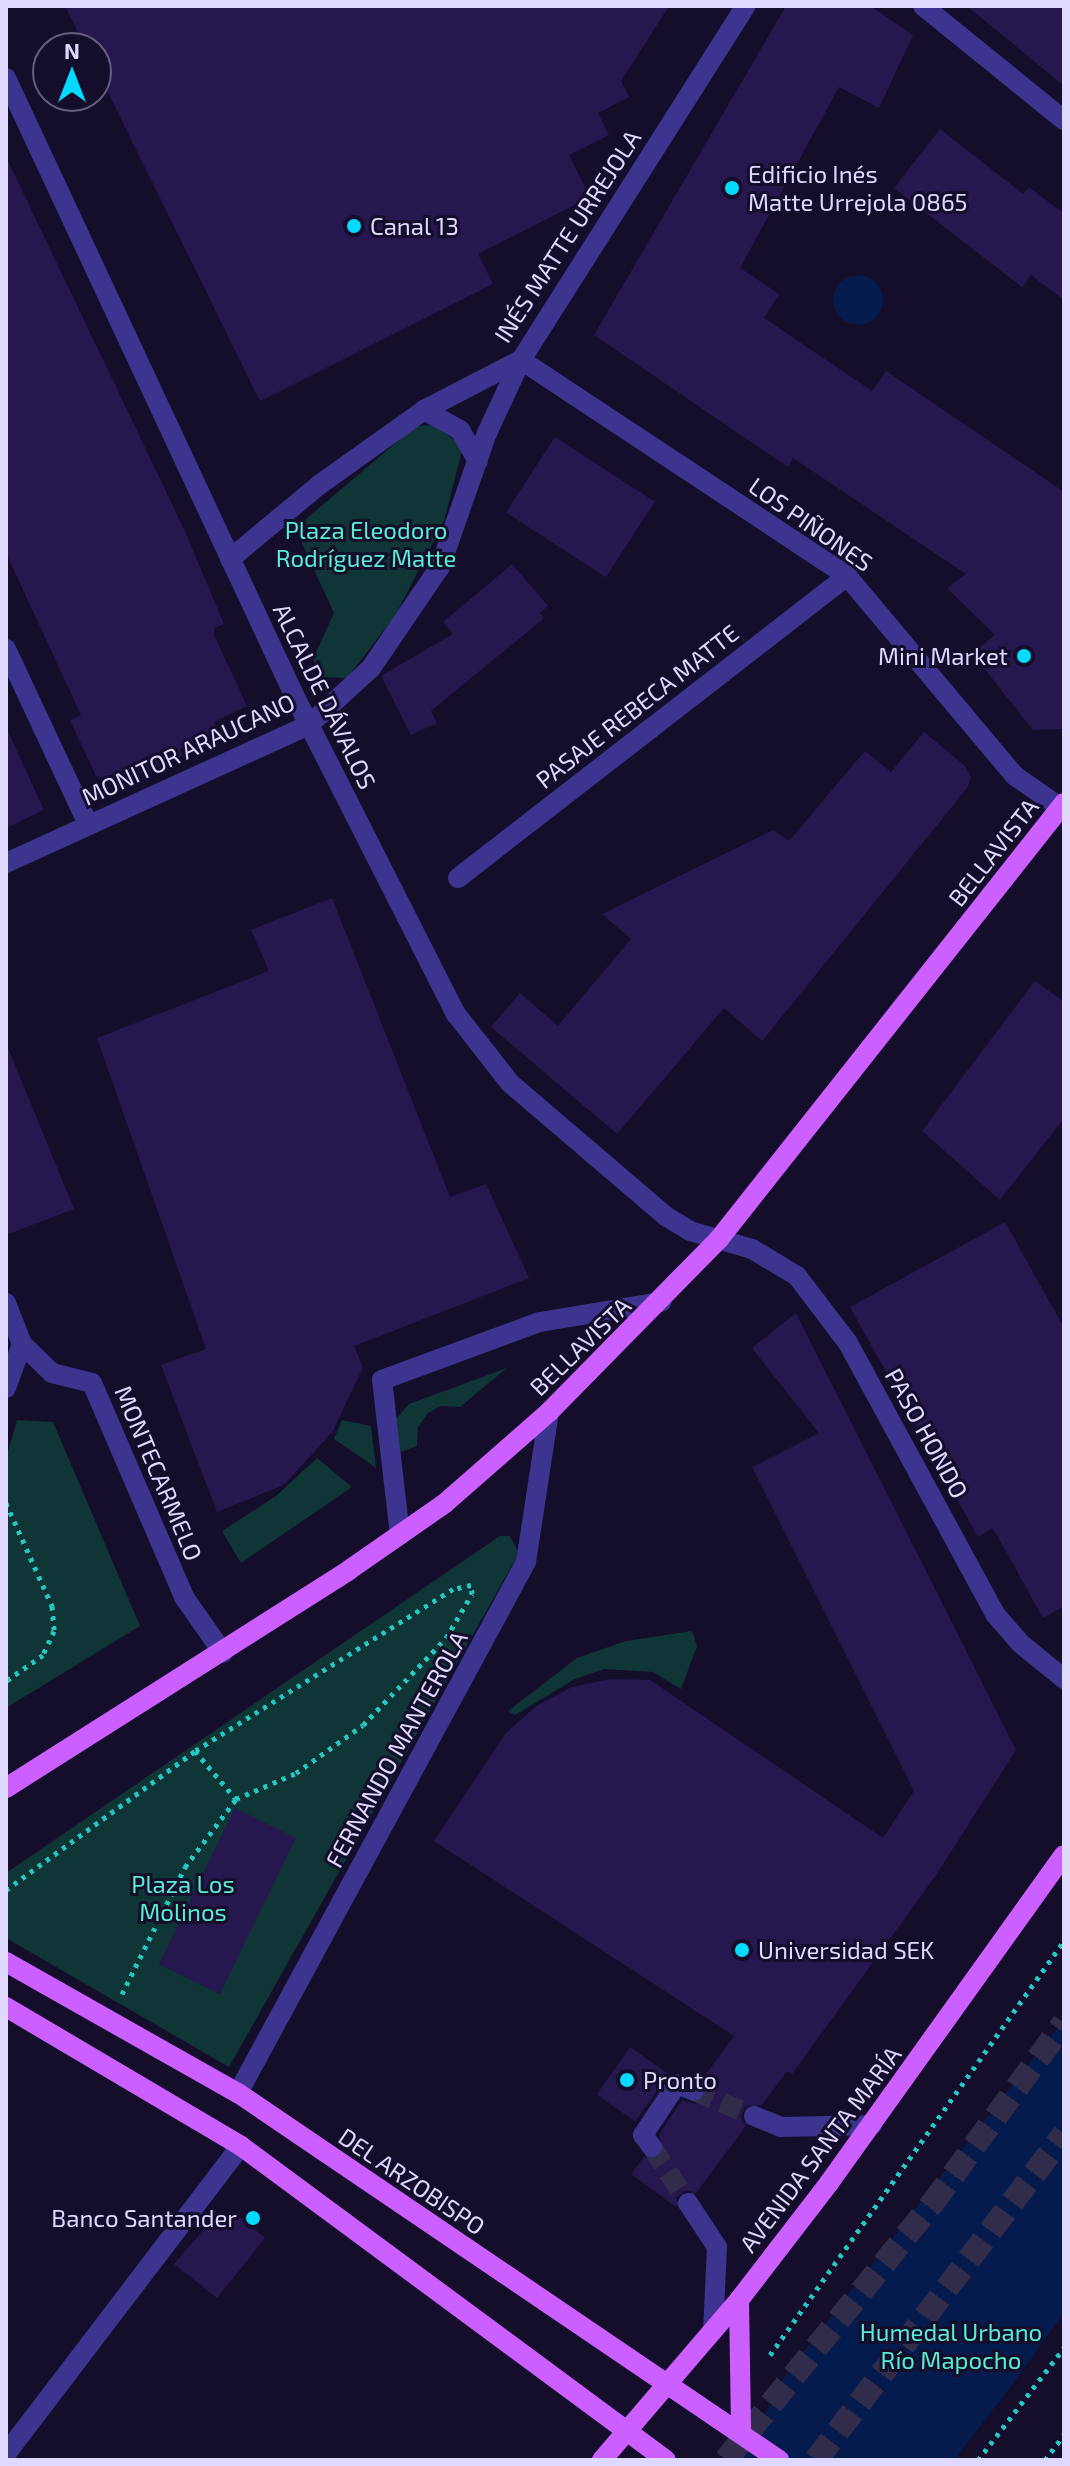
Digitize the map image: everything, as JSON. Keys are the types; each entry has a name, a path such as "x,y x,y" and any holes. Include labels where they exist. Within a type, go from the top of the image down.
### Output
{"main road":[{"name":"BELLAVISTA","path":"6,1788 223,1653 400,1535 495,1462 549,1412 661,1302 719,1239 1063,807"},
{"name":"AVENIDA SANTA MARÍA","path":"602,2460 739,2300 872,2125 1064,1855"},
{"name":"DEL ARZOBISPO","path":"6,1962 238,2093 666,2386 745,2433 779,2460"},
{"path":"6,2007 241,2146 666,2460"},
{"path":"739,2300 745,2433"}],"street":[{"name":"INÉS MATTE URREJOLA","path":"230,559 319,485 424,410 521,360 746,6"},
{"path":"923,6 1064,120"},
{"name":"ALCALDE DÁVALOS","path":"6,78 230,559 428,965 484,1053 510,1083 658,1210 690,1231 719,1239"},
{"name":"MONITOR ARAUCANO","path":"6,863 309,725 371,668 419,604 457,528 478,461 521,360"},
{"name":"LOS PIÑONES","path":"521,360 847,576 1015,776 1063,807"},
{"path":"424,410 460,430 478,461"},
{"name":"PASAJE REBECA MATTE","path":"458,878 847,576"},
{"path":"6,649 88,824"},
{"name":"PASO HONDO","path":"719,1239 752,1249 797,1276 848,1343 995,1614 1020,1643 1064,1679"},
{"path":"400,1535 382,1380 540,1322 661,1302"},
{"name":"MONTECARMELO","path":"6,1303 15,1338 52,1373 92,1383 184,1597 223,1653"},
{"path":"6,1388 15,1338"},
{"name":"FERNANDO MANTEROLA","path":"238,2093 526,1562 549,1412"},
{"path":"652,2147 643,2135 677,2084 694,2091"},
{"path":"754,2116 781,2127 872,2125"},
{"path":"11,2453 241,2146"},
{"path":"688,2203 717,2247 713,2331"}],"path":[{"path":"6,1503 52,1606 54,1631 43,1655 6,1681"},
{"path":"6,1890 195,1751 453,1589 471,1585 472,1594 446,1638 363,1725 296,1773 236,1799 185,1867 109,2020"},
{"path":"195,1751 236,1799"},
{"path":"768,2357 1064,1941"},
{"path":"978,2460 1064,2348"},
{"path":"1045,2460 1064,2435"}],"green space":[{"name":"Plaza Eleodoro Rodríguez Matte","path":"434,425 463,447 444,521 395,616 347,678 321,677 313,659 334,613 295,528 416,426"},
{"path":"507,1368 460,1407 441,1406 428,1413 418,1427 417,1446 398,1453 396,1419 409,1404"},
{"path":"17,1420 53,1422 140,1626 6,1708 6,1458"},
{"path":"342,1420 371,1426 376,1468 334,1439"},
{"path":"317,1458 352,1487 241,1563 222,1531 276,1496"},
{"name":"Plaza Los Molinos","path":"500,1536 510,1536 519,1553 229,2067 6,1938 6,1873"},
{"path":"692,1631 697,1646 681,1689 653,1672 604,1669 575,1679 515,1715 508,1711 577,1658 626,1641"}],"water":[{"path":"858,275 876,282 883,300 876,318 858,325 840,318 833,300 840,282"},
{"name":"Humedal Urbano Río Mapocho","path":"1064,2019 1064,2313 1012,2385 954,2460 729,2460 761,2422 787,2373"}],"building":[{"name":"Canal 13","path":"65,6 669,6 621,81 629,97 598,113 609,135 569,155 590,197 478,254 493,284 260,401 112,100 112,32 78,32"},
{"path":"786,6 870,6 913,35 879,108 839,87 740,268 779,294 764,318 872,391 886,371 1064,492 1064,729 1033,730 972,653 995,635 947,588 966,574 793,458 788,467 594,335"},
{"path":"967,6 1064,6 1064,86"},
{"path":"940,129 1023,194 1029,187 1064,214 1064,300 1031,275 1022,287 894,188"},
{"path":"6,157 183,527 224,624 214,628 214,635 247,706 214,722 218,731 180,749 183,755 122,783 96,776 70,720 81,715 6,553"},
{"path":"555,437 655,502 606,577 506,512"},
{"path":"512,564 548,606 540,613 544,618 431,711 437,723 411,735 381,676 453,634 443,622"},
{"path":"6,727 44,810 6,828"},
{"path":"924,732 965,766 971,777 967,788 762,1041 724,1008 617,1134 491,1027 520,993 558,1026 631,939 602,914 773,830 789,841 865,751 891,772"},
{"path":"332,898 450,1197 486,1184 529,1278 354,1346 363,1367 333,1431 284,1485 217,1512 161,1365 206,1349 97,1038 269,971 251,930"},
{"path":"1035,981 1064,1002 1064,1118 1000,1200 922,1131"},
{"path":"6,1043 74,1209 6,1235"},
{"path":"1005,1222 1064,1328 1064,1606 1043,1618 993,1528 978,1537 850,1307"},
{"name":"Universidad SEK","path":"796,1313 1016,1750 936,1875 792,2074 787,2071 762,2105 745,2106 741,2117 746,2126 696,2193 686,2190 677,2197 676,2207 631,2174 644,2157 654,2160 664,2153 659,2135 682,2100 696,2104 706,2097 701,2081 734,2036 434,1841 506,1733 536,1706 572,1687 611,1679 650,1680 883,1838 914,1791 752,1467 819,1433 752,1348"},
{"path":"235,1808 296,1838 220,1994 159,1964"},
{"name":"Pronto","path":"630,2047 669,2074 635,2121 597,2095"},
{"path":"218,2213 234,2213 265,2238 217,2298 174,2264"}],"tunnel":[{"path":"726,2460 932,2204 1064,2023"},
{"path":"694,2091 754,2116"},
{"path":"816,2460 1064,2134"},
{"path":"652,2147 688,2203"}],"place":[{"name":"Edificio Inés Matte Urrejola 0865","path":"732,188"},
{"name":"Canal 13","path":"354,226"},
{"name":"Mini Market","path":"1024,656"},
{"name":"Universidad SEK","path":"742,1950"},
{"name":"Pronto","path":"627,2080"},
{"name":"Banco Santander","path":"253,2218"}]}
